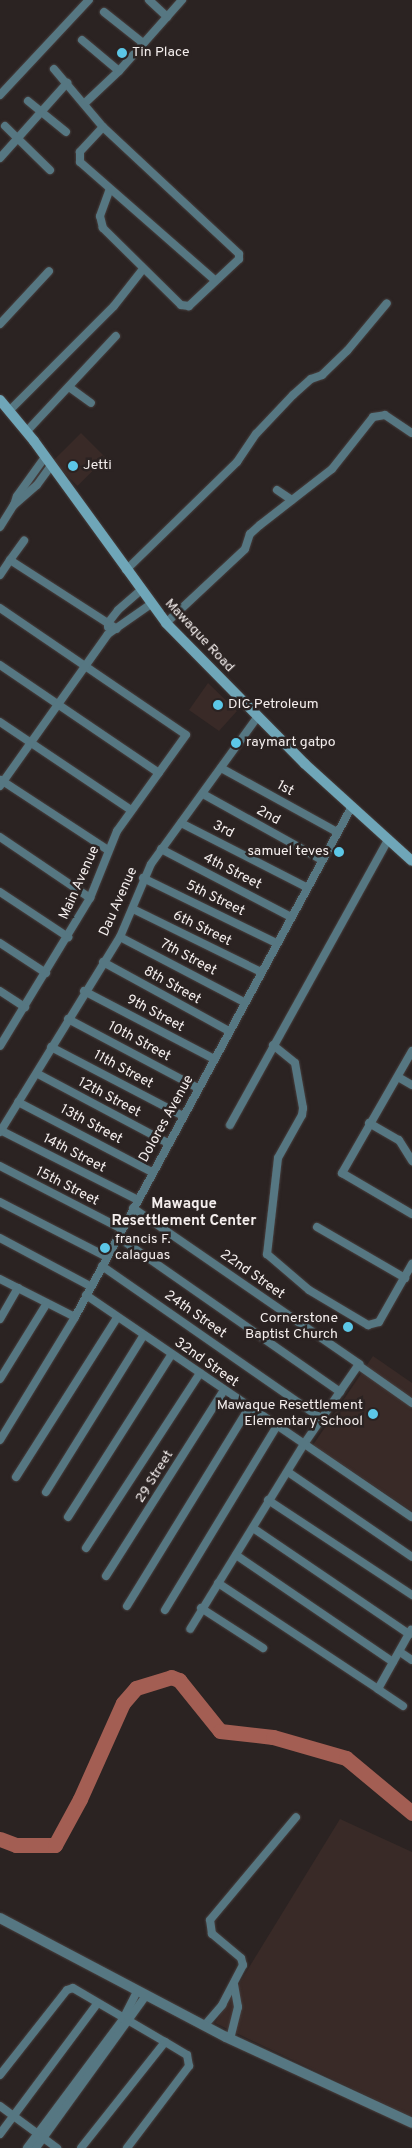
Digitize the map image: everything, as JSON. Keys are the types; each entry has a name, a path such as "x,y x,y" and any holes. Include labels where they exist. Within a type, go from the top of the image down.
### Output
{"main road":[{"name":"Mawaque Road","path":"0,400 27,431 140,591 166,623 351,808 412,862"}],"street":[{"path":"0,95 89,0"},
{"path":"149,0 168,17"},
{"path":"85,103 119,72 182,0"},
{"path":"104,12 143,43"},
{"path":"82,40 119,72"},
{"path":"54,69 85,103 103,127 240,254 239,259 185,307 143,270 100,222 109,191"},
{"path":"0,158 67,83"},
{"path":"28,101 66,132"},
{"path":"5,126 17,140 50,170"},
{"path":"103,127 78,158 109,191 214,280"},
{"path":"9,411 114,306 143,270"},
{"path":"0,324 49,271"},
{"path":"126,570 237,462 256,434 293,395 311,379 322,375 347,351 387,303"},
{"path":"27,431 116,336"},
{"path":"69,387 90,403"},
{"path":"166,623 245,549 250,534 332,469 373,417 385,415 412,433"},
{"path":"0,528 14,505 37,484 48,461"},
{"path":"277,490 292,500"},
{"path":"0,575 24,541"},
{"path":"10,560 117,629"},
{"path":"108,634 108,623 140,591"},
{"path":"108,850 1,782 60,706 108,634 151,604"},
{"path":"0,608 85,667"},
{"path":"0,665 159,773"},
{"name":"Main Avenue","path":"1,1042 68,938 90,898 108,850 131,810 185,738 185,732 85,667"},
{"name":"Dau Avenue","path":"0,1131 38,1074 51,1047 84,990 120,937 143,878 160,849 203,794 258,716"},
{"path":"0,722 131,810"},
{"name":"1st","path":"221,768 337,832"},
{"name":"2nd","path":"203,794 322,860"},
{"name":"Dolores Avenue","path":"0,1440 75,1317 306,887 351,808"},
{"name":"3rd","path":"181,822 306,887"},
{"path":"0,837 90,898"},
{"path":"230,1125 388,840"},
{"name":"4th Street","path":"160,849 291,917"},
{"name":"5th Street","path":"143,878 276,943"},
{"path":"0,892 68,938"},
{"name":"6th Street","path":"132,909 261,972"},
{"name":"7th Street","path":"120,937 244,1002"},
{"path":"0,943 46,974"},
{"name":"8th Street","path":"103,962 229,1031"},
{"name":"9th Street","path":"84,990 214,1060"},
{"path":"0,991 25,1007"},
{"name":"10th Street","path":"68,1019 198,1088"},
{"path":"273,1045 295,1063 303,1108 302,1115 278,1158 267,1254 309,1290 368,1324 379,1322 412,1264"},
{"name":"11th Street","path":"51,1047 183,1116"},
{"path":"412,1051 342,1173 412,1214"},
{"name":"12th Street","path":"38,1074 168,1144"},
{"path":"398,1077 412,1086"},
{"name":"13th Street","path":"18,1102 152,1172"},
{"path":"369,1123 399,1140 412,1161"},
{"name":"14th Street","path":"0,1131 138,1200"},
{"name":"15th Street","path":"0,1166 122,1229"},
{"path":"0,1202 107,1257"},
{"name":"22nd Street","path":"133,1208 412,1402"},
{"path":"317,1227 405,1278"},
{"path":"118,1237 340,1392"},
{"path":"0,1238 90,1286"},
{"name":"24th Street","path":"102,1266 322,1418"},
{"path":"0,1279 75,1317"},
{"path":"0,1319 18,1288"},
{"name":"32nd Street","path":"86,1295 143,1336 412,1518"},
{"path":"0,1379 46,1303"},
{"path":"16,1477 117,1318"},
{"path":"46,1492 143,1336"},
{"path":"68,1517 172,1354"},
{"path":"190,1629 201,1608 253,1528 268,1500 358,1363"},
{"path":"86,1548 200,1373"},
{"name":"29 Street","path":"106,1576 224,1390"},
{"path":"127,1606 249,1408"},
{"path":"165,1610 277,1426"},
{"path":"288,1472 412,1557"},
{"path":"268,1500 412,1595"},
{"path":"253,1528 411,1631 378,1689"},
{"path":"236,1555 393,1662"},
{"path":"218,1583 403,1706"},
{"path":"201,1608 263,1648"},
{"path":"400,1652 412,1660"},
{"path":"204,2026 234,1984 243,1965 241,1958 212,1934 210,1920 296,1817"},
{"path":"0,1918 204,2026 412,2124"},
{"path":"230,2039 238,2007 234,1984"},
{"path":"0,2075 67,1990 73,1988 97,2004 187,2055 188,2066 127,2148"},
{"path":"27,2148 40,2136 126,2021 141,1994"},
{"path":"0,2134 97,2004"},
{"path":"81,2148 166,2042"},
{"path":"0,2106 57,2148"},
{"path":"36,2148 40,2136"}],"shaded area":[{"path":"81,433 106,458 77,486 53,461"},
{"path":"208,683 237,711 219,731 189,710"},
{"name":"Mawaque Resettlement Elementary School","path":"373,1356 412,1383 412,1511 313,1445"},
{"path":"340,1819 412,1852 412,2117 215,2023"}],"waterway":[{"path":"0,1839 16,1845 55,1845 80,1799 123,1703 136,1688 171,1677 179,1680 220,1731 273,1737 346,1758 412,1813"}],"place":[{"name":"Tin Place","path":"122,53"},
{"name":"Jetti","path":"73,466"},
{"name":"DIC Petroleum","path":"218,705"},
{"name":"raymart gatpo","path":"236,743"},
{"name":"samuel teves","path":"339,852"},
{"name":"francis F. calaguas","path":"105,1248"},
{"name":"Cornerstone Baptist Church","path":"348,1327"},
{"name":"Mawaque Resettlement Elementary School","path":"373,1414"}],"district":[{"name":"Mawaque Resettlement Center","path":"184,1212"}]}
